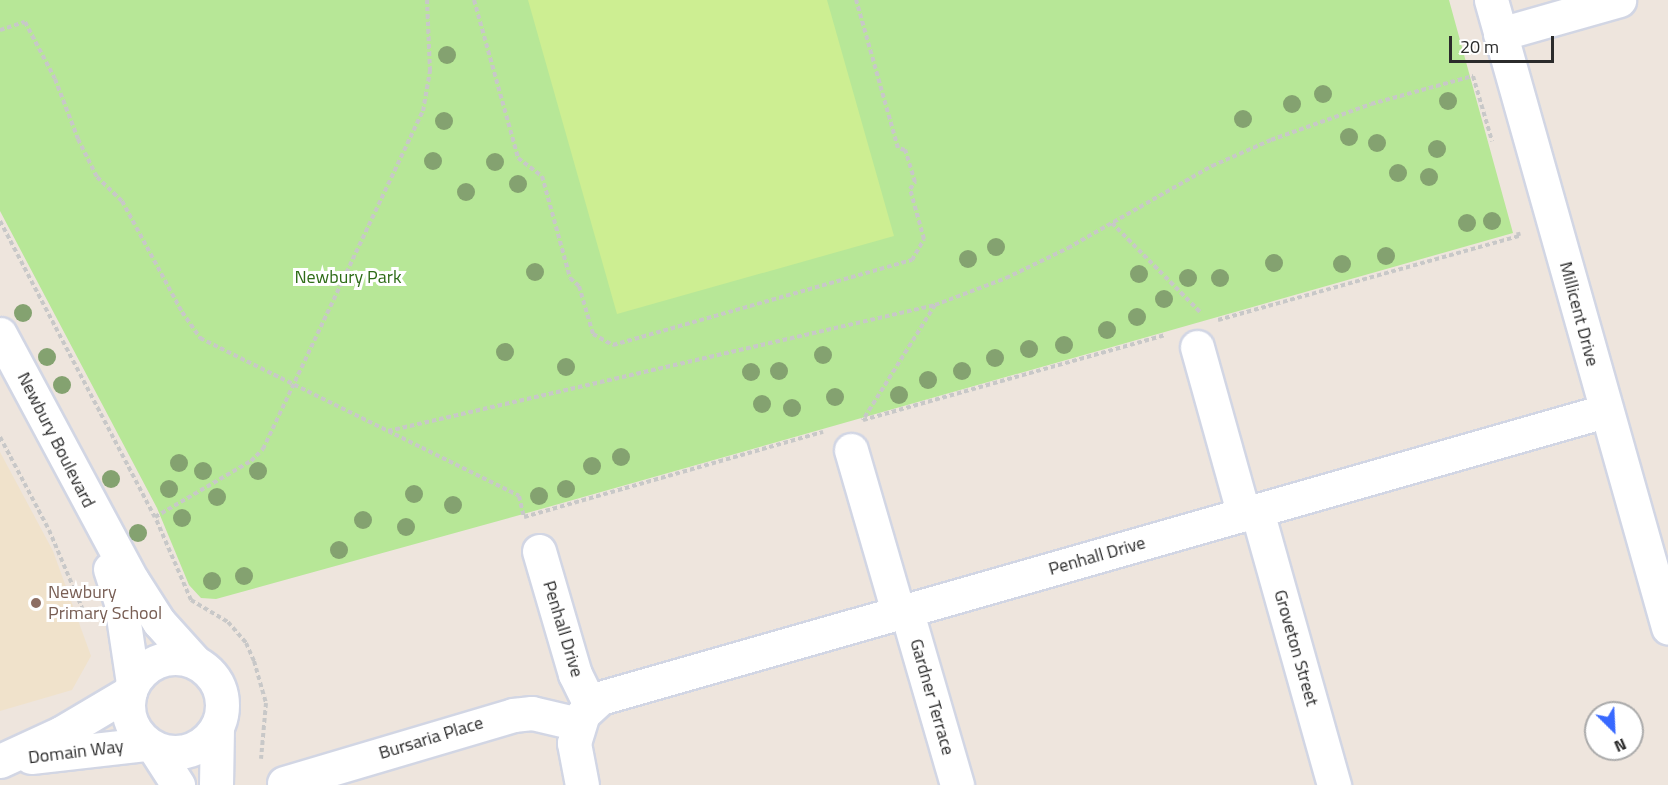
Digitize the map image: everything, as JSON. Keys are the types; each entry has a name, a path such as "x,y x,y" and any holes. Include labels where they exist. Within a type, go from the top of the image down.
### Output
{"street":[{"name":"Millicent Drive","path":"1491,0 1605,411 1668,627"},
{"path":"1500,34 1618,0"},
{"name":"Newbury Boulevard","path":"0,334 94,515 145,602 195,662"},
{"name":"Groveton Street","path":"1203,335 1251,513 1334,785"},
{"name":"Penhall Drive","path":"585,715 600,698 622,690 1605,411"},
{"name":"Gardner Terrace","path":"844,434 957,785"},
{"name":"Newbury Boulevard","path":"94,515 122,603 132,687"},
{"name":"Penhall Drive","path":"539,551 585,715"},
{"path":"178,785 130,721 128,711 132,687 147,668 165,659 195,662 213,676 221,691 223,706 217,729 216,785"},
{"name":"Domain Way","path":"2,761 61,733 132,687"},
{"name":"Bursaria Place","path":"284,783 513,715 532,713 585,715"},
{"path":"582,785 574,743 585,715"},
{"path":"151,746 185,752 203,744 217,729"},
{"name":"Domain Way","path":"2,761 151,746"}],"path":[{"path":"155,517 257,455 263,449 423,111 430,70 427,0"},
{"path":"474,0 518,158 542,176 570,278 579,286 592,334 614,345 912,260 924,239 910,189 915,182 905,150 898,148 856,0"},
{"path":"0,30 25,22 55,79 78,139 97,177 122,201 182,312 200,338 519,496 524,518 844,434 863,420 1166,334"},
{"path":"388,431 935,305 1006,278 1212,166 1271,140 1371,104 1473,76 1493,145"},
{"path":"0,221 155,517 191,600"},
{"path":"1112,222 1202,314"},
{"path":"1203,335 1519,236 1516,225"},
{"path":"863,420 935,305"},
{"path":"0,437 49,530 89,625"}],"shaded area":[{"name":"Newbury Primary School","path":"0,452 53,551 91,656 72,690 0,711"}],"green space":[{"name":"Newbury Park","path":"0,0 1449,0 1513,233 527,513 216,599 201,598 189,585 157,508 0,211"},
{"path":"528,0 827,0 894,236 617,314"}],"place":[{"name":"Newbury Primary School","path":"36,603"}]}
